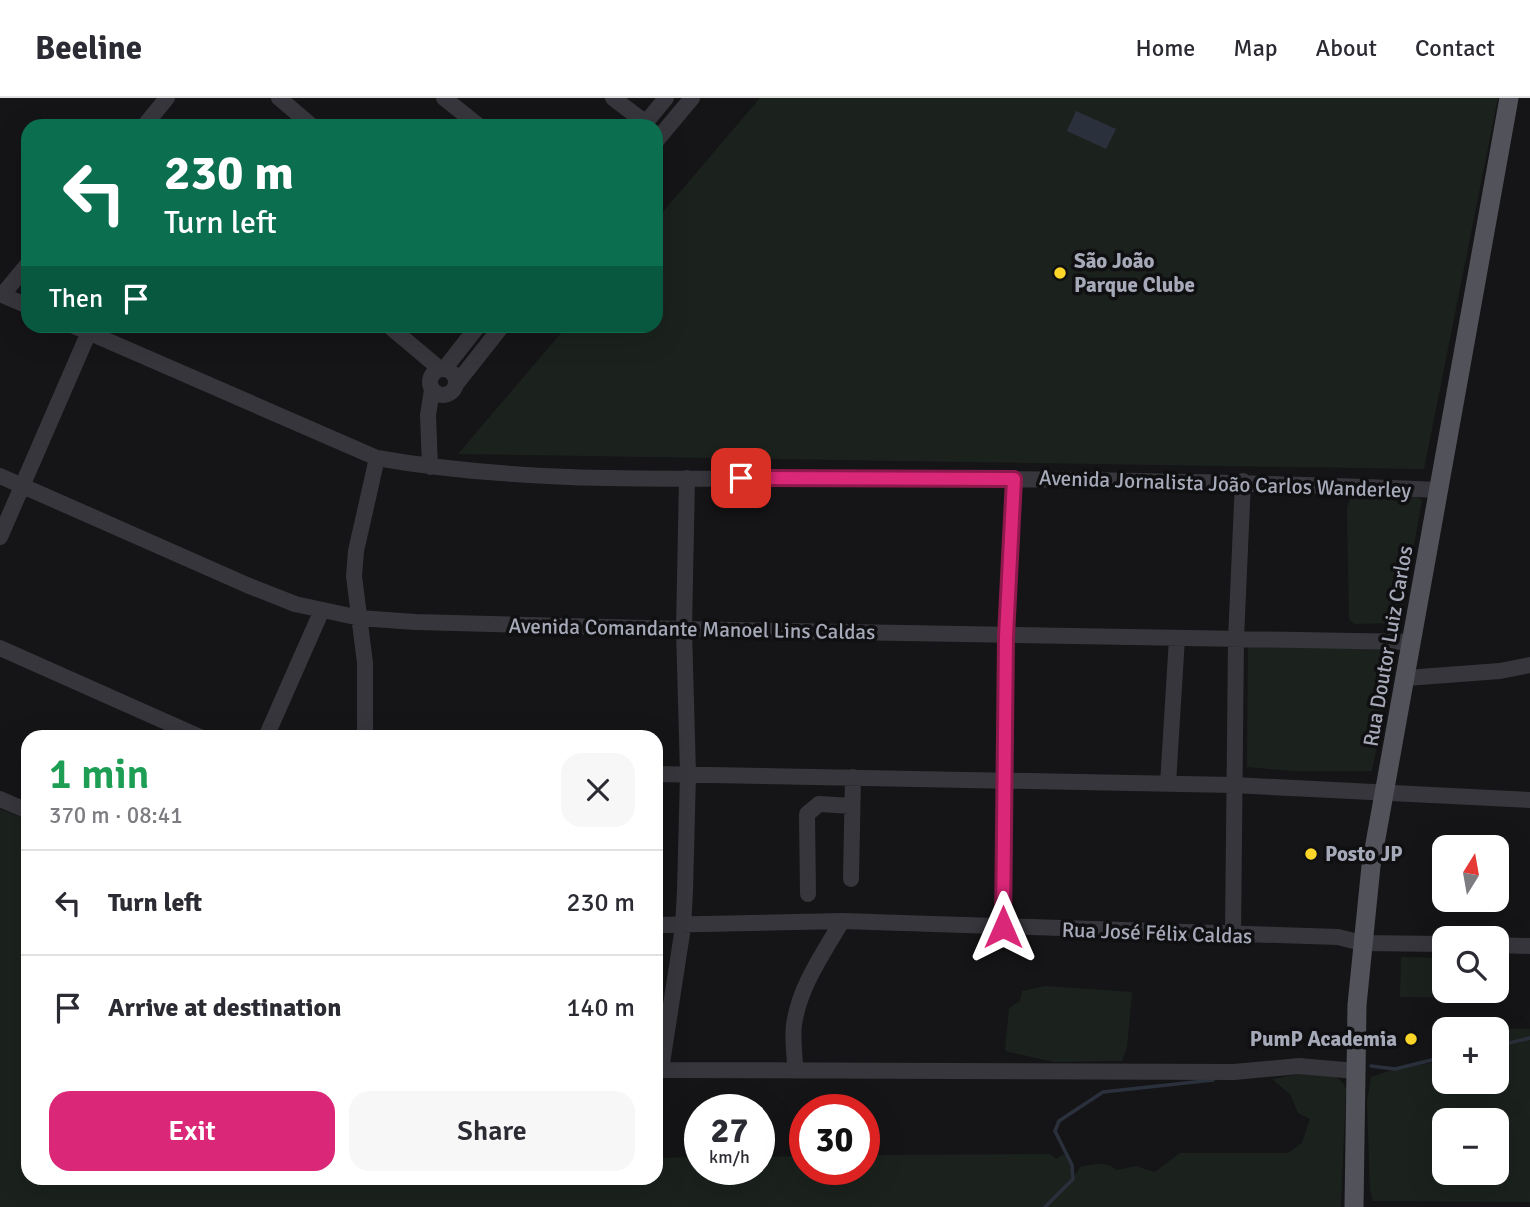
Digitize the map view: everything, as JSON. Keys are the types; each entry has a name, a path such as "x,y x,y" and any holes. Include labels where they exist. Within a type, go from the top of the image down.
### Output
{"main road":[{"name":"Rua Doutor Luiz Carlos","path":"1354,1207 1357,1005 1371,866 1509,98"}],"street":[{"path":"150,119 167,98"},
{"path":"279,98 304,119"},
{"path":"444,98 470,119"},
{"path":"613,98 638,119"},
{"path":"650,119 666,98"},
{"path":"663,133 692,98"},
{"path":"21,272 1,295 21,303"},
{"path":"0,537 80,333"},
{"name":"Avenida Jornalista João Carlos Wanderley","path":"91,333 377,458 472,472 687,478 1243,481 1438,490"},
{"path":"398,333 442,369 454,373 457,383"},
{"path":"430,467 430,380 472,333"},
{"path":"432,390 447,395 496,333"},
{"path":"365,730 365,663 354,576 356,551 377,458"},
{"name":"Avenida Comandante Manoel Lins Caldas","path":"0,476 295,604 360,618 415,622 684,629 1412,642"},
{"path":"663,1046 683,927 688,774 684,629 687,478"},
{"path":"1003,927 1006,636 1014,479"},
{"path":"1233,936 1236,639 1243,481"},
{"path":"269,730 322,610"},
{"path":"1168,784 1177,639"},
{"path":"0,648 184,730"},
{"path":"1406,678 1500,671 1530,665"},
{"path":"663,774 1168,784 1530,800"},
{"path":"851,879 853,777"},
{"path":"0,799 21,808"},
{"path":"808,894 807,814 819,804 852,806"},
{"path":"795,1069 793,1043 797,1010 811,975 842,922"},
{"name":"Rua José Félix Caldas","path":"663,926 842,922 1233,936 1338,937 1362,943 1432,944"},
{"path":"1509,945 1530,946"},
{"path":"663,1070 1234,1072 1299,1066 1356,1071"}],"shaded area":[{"name":"São João Parque Clube","path":"760,98 1498,98 1424,469 458,454 561,333 663,333 663,212"},
{"path":"1076,111 1116,129 1106,149 1067,131"},
{"path":"1366,492 1415,496 1422,500 1400,623 1354,624 1349,619 1347,507 1351,497"},
{"path":"1248,645 1396,648 1372,771 1294,771 1247,767"},
{"path":"0,809 21,817 21,1185 663,1185 663,1158 684,1157 684,1185 775,1185 775,1157 789,1156 789,1185 880,1185 880,1155 1050,1154 1056,1159 1064,1154 1072,1165 1074,1177 1080,1167 1095,1164 1108,1165 1117,1170 1136,1166 1155,1172 1180,1153 1288,1153 1302,1143 1310,1119 1298,1113 1290,1094 1272,1079 1324,1073 1341,1081 1346,1089 1341,1207 0,1207"},
{"path":"1401,957 1432,958 1432,997 1400,997"},
{"path":"1045,986 1132,992 1127,1047 1122,1061 1054,1062 1005,1051 1009,1008 1020,1001 1022,991"},
{"path":"1509,1029 1530,1029 1530,1202 1373,1201 1370,1191 1367,1101 1371,1077 1395,1069 1432,1063 1432,1094 1509,1094"}],"waterway":[{"path":"1509,1043 1530,1038"},
{"path":"1371,1066 1395,1069 1432,1060"},
{"path":"1045,1207 1073,1179 1072,1165 1055,1131 1059,1121 1103,1092 1213,1080"}],"place":[{"name":"São João Parque Clube","path":"1060,273"},
{"name":"Posto JP","path":"1311,854"},
{"name":"PumP Academia","path":"1411,1039"}],"route":[{"path":"741,478 1014,479 1006,636 1003,927"}]}
